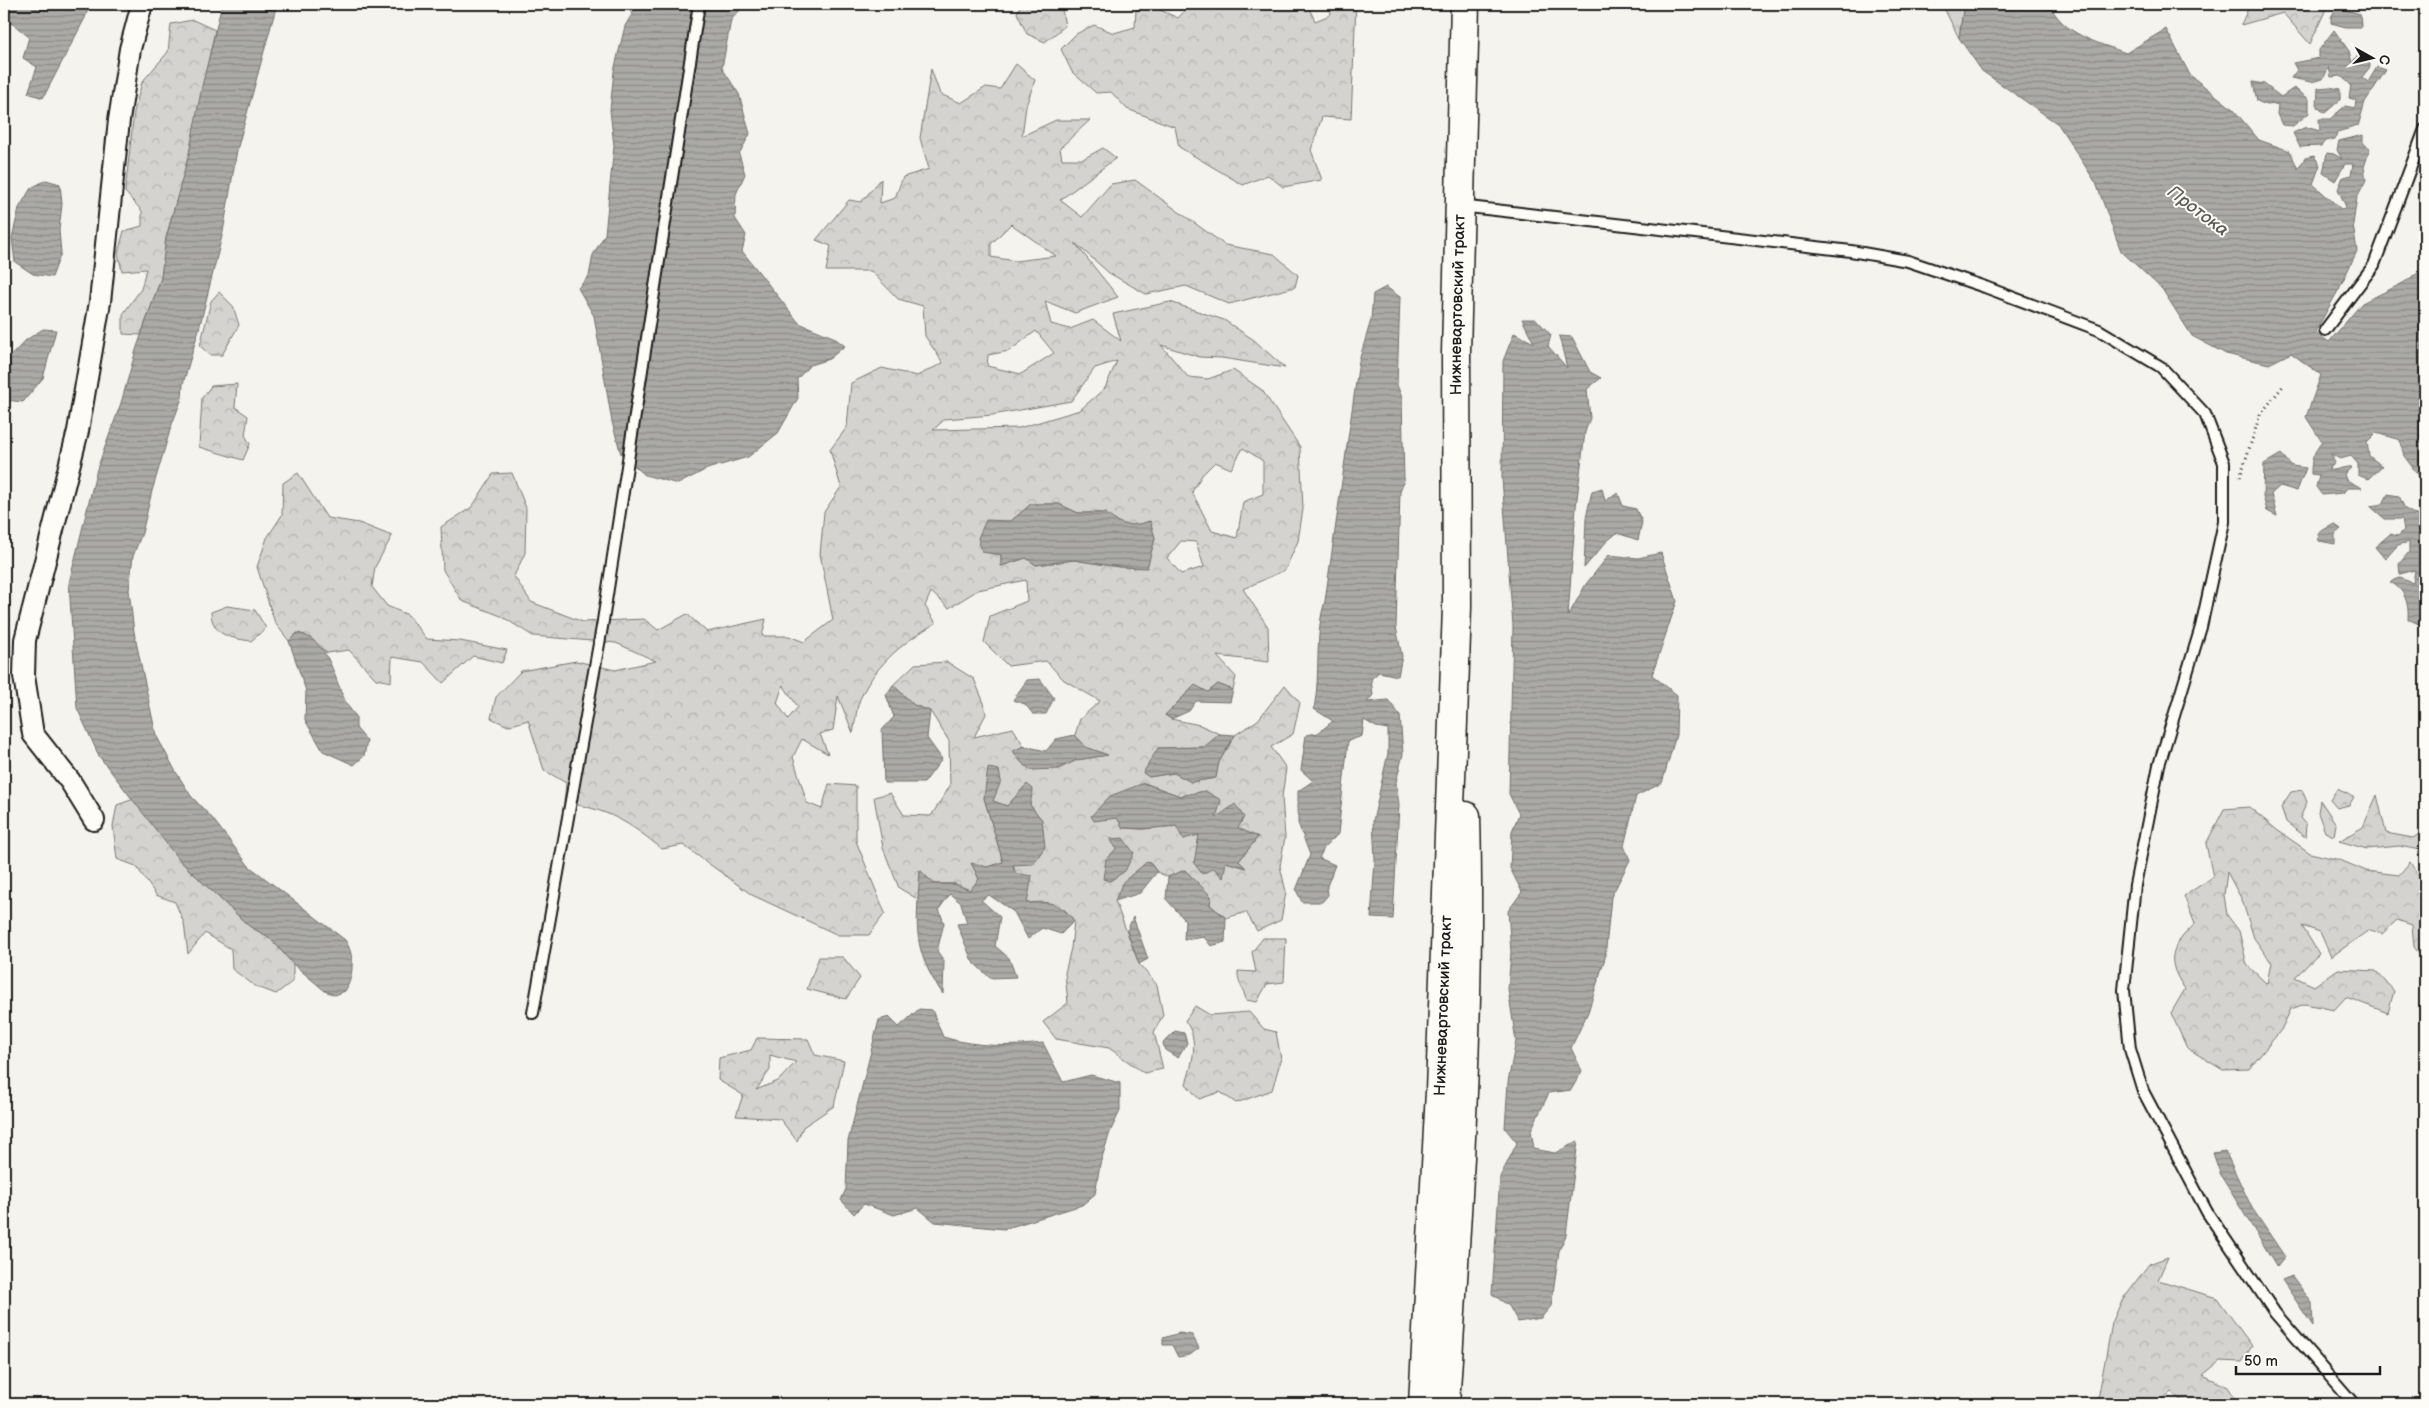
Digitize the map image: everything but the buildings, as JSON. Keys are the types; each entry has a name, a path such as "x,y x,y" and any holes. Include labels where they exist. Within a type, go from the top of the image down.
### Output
{"main road":[{"name":"Нижневартовский тракт","path":"1445,1404 1462,1093 1468,888 1457,607 1456,353 1464,4"},
{"name":"Нижневартовский тракт","path":"1423,1404 1432,1254 1457,607"},
{"path":"1410,1404 1432,1254"}],"street":[{"path":"94,820 70,781 33,734 24,676 25,640 83,404 100,302 119,120 130,49 142,4"}],"lane":[{"path":"533,1013 602,627 699,4"},
{"path":"2325,330 2374,265 2425,129"},
{"path":"1459,206 1851,251 1908,261 1985,287 2099,330 2161,367 2205,414 2224,463 2224,522 2201,627 2159,765 2135,885 2124,990 2130,1049 2143,1091 2207,1212 2275,1313 2354,1404"}],"path":[{"path":"2239,478 2260,415 2283,386"}],"green space":[{"path":"1021,4 1061,4 1065,26 1045,42 1027,34 1017,13"},
{"path":"1191,4 1307,4 1315,21 1330,15 1333,4 1356,4 1351,119 1322,117 1311,150 1322,180 1283,187 1268,175 1243,185 1179,147 1175,127 1127,109 1111,92 1096,93 1072,72 1061,49 1076,34 1094,25 1114,33 1135,27 1136,10 1149,5 1178,18"},
{"path":"1942,4 1964,4 1959,38"},
{"path":"2250,4 2324,4 2326,9 2310,44 2283,13 2241,25"},
{"path":"193,20 215,30 189,154 166,238 161,278 141,335 123,334 123,314 141,289 146,269 122,271 118,253 124,231 142,226 142,211 125,192 134,112 142,82 168,52 171,24"},
{"path":"1016,64 1035,80 1026,106 1022,136 1056,120 1090,120 1060,148 1062,159 1083,159 1103,148 1116,158 1060,200 1082,217 1111,184 1135,180 1225,245 1274,254 1298,275 1295,287 1229,304 1186,286 1146,294 1109,273 1075,243 1118,297 1075,313 1045,301 1051,324 1070,329 1093,320 1121,341 1113,314 1170,302 1224,320 1254,340 1285,368 1222,358 1199,357 1161,345 1188,377 1208,379 1233,370 1262,390 1300,447 1303,509 1298,541 1285,570 1243,589 1268,627 1269,662 1217,656 1236,677 1233,690 1218,684 1208,692 1165,715 1171,719 1200,725 1220,734 1204,747 1158,748 1149,777 1174,773 1192,782 1215,778 1219,762 1235,735 1258,720 1285,685 1300,703 1293,734 1271,747 1286,768 1282,797 1285,837 1280,866 1286,892 1281,920 1257,931 1246,912 1226,918 1210,905 1211,896 1185,870 1168,877 1157,872 1149,861 1123,882 1115,901 1139,964 1157,985 1163,1015 1154,1032 1163,1069 1144,1073 1109,1048 1056,1039 1043,1022 1068,1003 1065,973 1071,948 1074,921 1065,910 1027,903 1013,865 1042,820 1030,805 1026,785 1007,806 984,798 1003,862 987,867 972,864 979,879 970,890 955,884 934,884 920,870 919,900 899,888 883,848 874,797 890,793 904,815 931,816 950,786 949,741 930,711 914,705 893,685 915,664 947,662 974,679 984,703 986,714 974,737 1013,728 1024,746 1014,751 1058,769 1077,760 1107,755 1086,747 1075,735 1080,719 1100,701 1064,680 1046,661 1008,666 984,642 990,616 1027,601 1026,580 978,590 949,608 931,592 925,606 936,623 893,653 876,672 860,699 853,733 838,696 833,730 820,734 828,754 802,739 793,757 807,803 822,809 829,784 856,786 856,841 885,913 869,935 838,935 752,895 683,845 662,849 617,818 579,805 564,803 566,783 544,770 528,720 508,726 491,718 496,697 521,671 576,661 615,670 656,661 616,643 533,636 501,616 462,601 443,570 441,527 472,507 493,474 512,473 526,508 525,553 514,576 531,602 583,622 644,619 658,630 687,614 707,632 766,619 762,636 789,636 804,642 833,620 820,554 824,512 841,487 830,450 847,427 851,383 882,368 917,376 943,363 925,336 923,306 898,299 871,271 826,271 831,246 816,240 849,200 861,202 881,179 880,203 895,198 903,177 929,169 920,138 931,69 940,94 961,103 986,87 1000,89","holes":["1011,224 1056,256 1015,261 991,257 991,244","1036,331 1054,353 1021,374 987,366 988,355 1009,351","1117,361 1105,388 1080,410 1019,428 933,430 945,419 992,415 1071,401 1095,368","1243,448 1263,461 1263,494 1243,502 1237,538 1212,531 1192,492 1202,475 1215,462 1231,469","1031,504 1059,504 1078,513 1106,513 1111,518 1126,525 1150,521 1155,538 1147,567 1119,567 1074,560 1036,565 1026,558 1001,566 1001,555 1011,521","1181,541 1196,542 1204,567 1181,574 1167,558","783,685 798,707 788,719 777,703","1144,783 1180,796 1205,791 1216,819 1258,837 1239,861 1245,867 1225,862 1223,878 1214,868 1199,835 1177,826 1142,829 1124,828 1117,818"]},
{"path":"219,292 233,306 239,325 222,355 210,355 200,346 211,301"},
{"path":"237,384 235,407 248,416 245,435 250,444 243,460 199,447 202,398 211,386"},
{"path":"298,473 327,518 359,523 392,536 375,567 372,587 387,606 408,615 427,639 460,641 507,650 502,663 473,656 443,683 423,662 392,657 391,682 376,679 349,650 327,653 305,635 297,633 289,641 275,623 257,567 267,538 282,515 283,483"},
{"path":"227,606 255,610 266,628 251,641 236,639 224,634 215,626 211,612"},
{"path":"2337,789 2354,797 2349,805 2337,808 2330,800"},
{"path":"2302,790 2307,802 2300,818 2306,825 2305,837 2286,822 2281,807 2291,792"},
{"path":"2377,795 2386,833 2413,838 2425,830 2425,851 2399,846 2367,849 2339,841 2363,827"},
{"path":"134,799 179,860 249,926 270,938 293,964 293,981 276,994 255,986 232,969 231,949 205,933 188,954 184,923 175,902 156,895 136,866 117,859 113,826 117,805"},
{"path":"2320,800 2336,824 2334,836 2325,832 2318,813"},
{"path":"2249,807 2277,830 2310,853 2340,860 2366,871 2399,875 2410,862 2425,886 2425,977 2421,975 2423,958 2414,947 2412,925 2397,920 2382,934 2369,930 2331,957 2320,932 2302,926 2319,954 2295,977 2314,986 2338,969 2376,971 2394,991 2388,1013 2346,997 2334,1010 2305,1004 2291,1009 2281,1030 2249,1069 2223,1070 2187,1048 2171,1013 2185,989 2175,970 2173,954 2180,940 2195,924 2184,896 2213,877 2206,844 2224,809","holes":["2227,872 2242,900 2254,938 2271,962 2267,984 2247,965 2239,931 2227,915 2224,895"]},
{"path":"1263,938 1286,938 1284,982 1267,984 1257,1002 1246,1000 1238,971 1256,972 1252,952"},
{"path":"819,957 843,957 860,978 846,999 807,989"},
{"path":"1195,1006 1210,1015 1249,1012 1264,1029 1276,1032 1281,1059 1272,1090 1236,1103 1220,1092 1199,1099 1186,1084 1192,1060 1193,1044 1190,1028 1185,1021"},
{"path":"757,1038 808,1039 815,1055 844,1061 834,1106 803,1127 797,1141 780,1119 736,1116 743,1095 718,1080 719,1058 751,1050","holes":["770,1055 796,1062 778,1081 756,1090 770,1070"]},
{"path":"2168,1257 2158,1280 2217,1298 2252,1346 2242,1362 2220,1361 2203,1375 2228,1387 2239,1404 2185,1404 2171,1392 2161,1401 2166,1404 2097,1404 2112,1323 2122,1300 2149,1264"}],"water":[{"path":"4,4 90,4 85,18 43,98 28,93 37,67 23,58 29,37 13,24 4,23"},
{"path":"222,4 277,4 237,150 223,232 183,384 182,398 171,427 142,533 133,556 129,590 134,632 156,735 191,796 212,818 249,866 345,940 352,959 352,972 345,991 335,995 325,991 293,964 270,938 249,926 179,860 99,756 77,708 69,583 97,469 121,403 136,350 161,278 166,238 189,154 202,86"},
{"path":"638,4 693,4 705,7 710,4 741,4 740,10 731,20 722,68 739,94 750,134 739,154 745,174 736,194 735,218 746,235 742,251 799,323 833,337 845,346 829,359 810,365 797,379 798,398 778,433 748,457 707,469 678,484 645,475 621,454 612,422 594,316 578,288 589,276 593,255 605,234 614,146 610,110 614,71 625,26"},
{"name":"Протока","path":"1964,4 2049,4 2055,15 2072,30 2092,41 2126,53 2166,29 2190,75 2233,109 2259,140 2290,151 2298,169 2305,158 2314,156 2320,165 2313,184 2342,210 2346,207 2338,189 2343,177 2351,175 2353,164 2345,164 2335,181 2323,173 2327,153 2334,154 2342,159 2337,150 2339,141 2363,135 2363,144 2370,149 2364,167 2366,180 2357,197 2353,224 2357,251 2339,289 2315,332 2329,342 2362,303 2403,283 2424,269 2425,484 2404,456 2400,440 2376,433 2367,442 2369,456 2382,466 2368,479 2358,475 2358,464 2351,456 2340,459 2331,454 2335,463 2328,470 2352,467 2344,474 2346,480 2362,488 2347,488 2343,493 2322,495 2316,487 2319,475 2311,474 2311,465 2316,450 2322,442 2306,417 2321,375 2291,353 2269,364 2226,354 2192,336 2162,289 2121,251 2096,183 2058,124 1982,71 1959,38"},
{"path":"2337,7 2360,14 2361,27 2346,27 2331,23 2331,17"},
{"path":"2334,30 2349,51 2352,63 2359,53 2369,59 2370,67 2362,77 2368,82 2377,67 2386,70 2365,102 2358,126 2337,132 2335,139 2325,141 2321,146 2300,147 2293,133 2306,127 2320,131 2319,119 2330,119 2345,106 2355,108 2356,100 2349,98 2351,85 2341,76 2331,77 2329,67 2323,79 2311,82 2291,78 2297,70 2293,63 2319,58 2319,50"},
{"path":"2253,82 2264,84 2281,97 2294,88 2309,99 2309,113 2293,126 2282,125 2277,114 2278,104 2266,105 2257,101"},
{"path":"2318,88 2340,89 2340,100 2325,113 2317,107"},
{"path":"46,180 60,184 62,204 59,230 61,253 52,277 33,274 15,262 12,238 19,208 31,188"},
{"path":"1386,287 1400,297 1397,385 1402,398 1404,480 1400,492 1396,627 1402,656 1398,676 1379,672 1371,679 1373,695 1367,702 1388,700 1400,715 1403,754 1396,782 1399,805 1393,919 1371,918 1375,860 1373,821 1388,753 1388,729 1376,727 1364,720 1362,736 1348,741 1338,834 1324,848 1319,858 1335,865 1327,886 1328,895 1322,902 1302,902 1296,890 1310,855 1298,823 1298,791 1313,781 1301,770 1306,735 1318,733 1333,721 1314,709 1320,627 1359,361 1371,320 1373,294"},
{"path":"1522,319 1536,319 1551,335 1548,346 1567,368 1559,336 1572,337 1590,372 1601,378 1587,389 1590,418 1585,432 1576,507 1568,616 1586,584 1609,555 1638,558 1661,553 1677,601 1652,675 1677,695 1676,735 1662,783 1636,796 1624,846 1630,860 1611,897 1605,958 1588,1012 1571,1048 1582,1071 1571,1090 1549,1093 1531,1130 1534,1149 1555,1153 1578,1141 1566,1235 1559,1251 1551,1306 1541,1318 1518,1322 1509,1306 1492,1294 1500,1177 1517,1143 1505,1128 1508,1082 1516,1041 1508,989 1511,952 1508,911 1522,892 1510,868 1512,831 1519,814 1509,794 1513,626 1502,478 1503,361 1514,333 1534,343"},
{"path":"43,329 56,330 43,378 23,402 6,400 4,387 12,382 4,363 26,340"},
{"path":"2281,454 2292,466 2306,468 2297,491 2280,486 2271,494 2277,516 2267,511 2263,496 2264,464"},
{"path":"1602,488 1605,501 1618,493 1623,506 1636,509 1642,522 1638,540 1617,533 1607,541 1584,568 1586,518 1592,491"},
{"path":"2388,494 2399,496 2405,509 2425,520 2425,627 2408,619 2405,597 2390,582 2400,578 2413,583 2415,570 2400,574 2399,564 2409,552 2409,542 2398,545 2385,559 2375,547 2390,534 2398,536 2404,530 2402,519 2385,519 2370,506 2383,504"},
{"path":"1031,504 1059,504 1078,513 1106,513 1116,521 1126,525 1150,521 1155,538 1147,568 1119,567 1074,560 1036,565 1026,558 1001,566 1001,555 982,552 978,538 986,520 1011,521"},
{"path":"2334,524 2341,529 2335,534 2335,544 2319,541 2318,533"},
{"path":"297,633 310,638 320,646 333,669 348,706 356,716 356,728 367,741 364,756 354,765 323,751 305,720 306,691 289,641"},
{"path":"1040,679 1054,698 1046,714 1033,714 1025,704 1013,700 1027,680"},
{"path":"1218,684 1233,690 1230,702 1196,701 1189,711 1171,719 1165,715 1195,685 1208,692"},
{"path":"893,685 914,705 930,711 927,738 942,759 924,783 884,783 882,730 894,717 886,695"},
{"path":"1220,734 1235,735 1219,762 1216,778 1191,782 1174,773 1149,777 1143,773 1158,748 1204,747"},
{"path":"1075,735 1086,747 1108,755 1077,760 1058,769 1030,770 1013,751 1024,746 1046,751 1056,739"},
{"path":"988,768 999,770 1001,781 993,801 1007,806 1027,784 1033,789 1030,805 1042,820 1045,847 1033,864 1013,865 1014,873 1032,876 1027,903 1042,902 1054,904 1064,910 1074,921 1061,934 1042,928 1028,939 1014,912 989,895 981,900 1000,917 995,946 1009,958 1016,977 990,978 972,961 957,924 967,923 961,903 950,894 939,909 944,923 937,951 944,961 943,994 932,978 920,949 917,920 920,870 934,884 955,884 970,890 979,879 971,863 987,867 1003,862 984,798"},
{"path":"1144,783 1180,796 1205,791 1221,800 1216,818 1235,804 1244,817 1238,828 1258,837 1239,861 1246,868 1226,862 1223,878 1214,868 1202,874 1194,863 1199,835 1183,839 1176,826 1142,829 1123,828 1117,818 1094,821 1091,816 1110,796"},
{"path":"1123,838 1134,853 1125,871 1110,881 1103,879 1106,859 1116,849 1110,839"},
{"path":"1148,861 1157,872 1140,893 1115,901 1123,882"},
{"path":"1185,870 1211,896 1210,905 1226,918 1225,942 1211,946 1204,937 1184,940 1185,920 1166,899 1168,877"},
{"path":"1133,917 1148,959 1139,964 1127,931"},
{"path":"919,1009 932,1010 943,1037 968,1043 993,1045 1043,1043 1063,1082 1091,1075 1120,1083 1120,1111 1110,1132 1100,1164 1095,1194 1082,1205 1004,1229 935,1222 918,1208 894,1215 864,1204 854,1214 841,1200 846,1189 848,1141 879,1020 889,1017 899,1027"},
{"path":"1175,1031 1184,1033 1187,1043 1178,1058 1165,1050 1163,1043"},
{"path":"2225,1151 2252,1208 2285,1257 2277,1267 2221,1176 2213,1153"},
{"path":"2292,1276 2312,1303 2313,1326 2282,1280"},
{"path":"1179,1333 1192,1335 1199,1348 1190,1355 1178,1357 1172,1345 1163,1345 1163,1338"}]}
